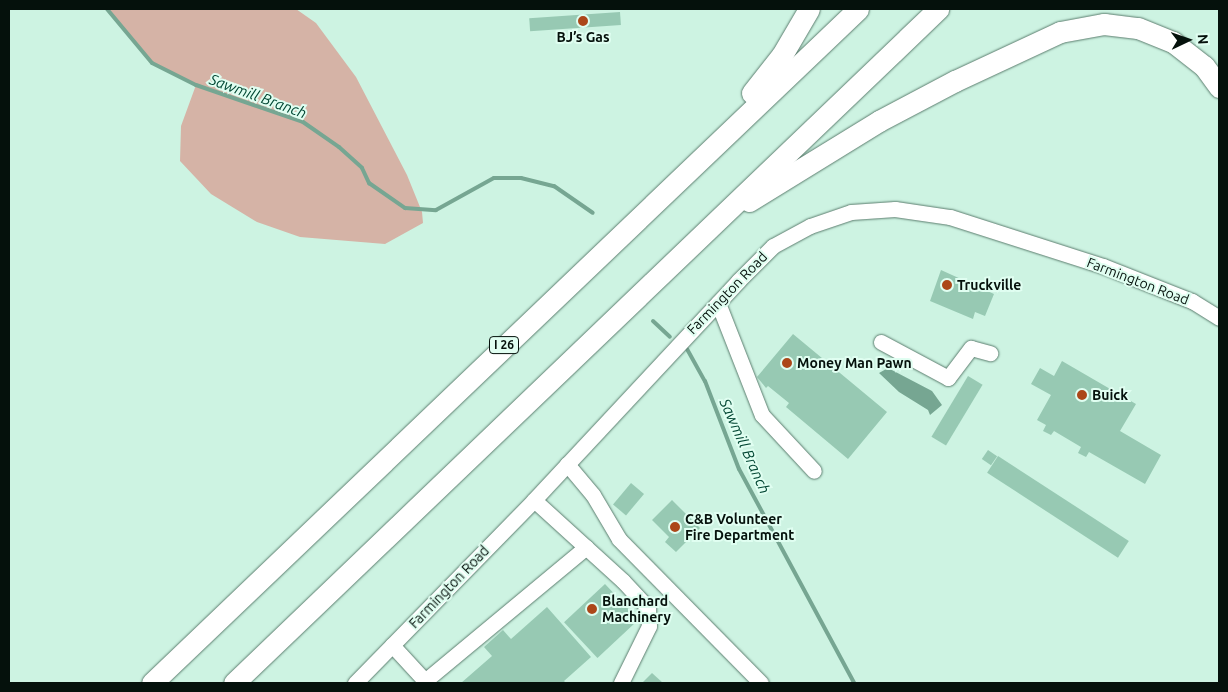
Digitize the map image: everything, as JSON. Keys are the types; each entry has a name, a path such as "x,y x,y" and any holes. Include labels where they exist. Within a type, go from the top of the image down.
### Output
{"highway":[{"path":"704,153 782,56 809,9"},
{"name":"I 26","path":"152,683 704,153 858,9"},
{"path":"234,683 708,227 938,9"},
{"path":"708,227 879,121 955,80 1060,32 1104,24 1138,28 1173,42 1204,66 1219,86"}],"street":[{"name":"Farmington Road","path":"355,683 534,500 773,246 810,226 851,212 895,208 950,217 1034,241 1192,301 1219,318"},
{"path":"718,303 762,415 814,471"},
{"path":"881,342 948,378 971,348 990,353"},
{"path":"567,464 592,494 619,539 761,683"},
{"path":"534,500 586,547 648,608 649,626 621,683"},
{"path":"392,645 426,682 586,547"}],"shaded area":[{"path":"107,9 296,9 316,23 356,77 407,175 422,212 423,223 385,244 300,237 257,222 211,194 180,161 181,126 196,85 152,63"},
{"path":"888,368 932,391 942,405 930,415 928,410 899,392 879,373"}],"building":[{"path":"620,12 621,25 530,31 529,18"},
{"path":"941,270 994,294 985,316 975,312 973,319 930,301"},
{"path":"793,334 887,412 848,459 786,407 789,403 768,386 766,388 757,377"},
{"path":"1062,361 1136,404 1120,431 1161,455 1145,484 1089,452 1086,457 1078,453 1081,447 1054,431 1051,435 1043,431 1046,425 1037,420 1051,395 1031,384 1040,368 1054,376"},
{"path":"968,376 983,385 946,446 931,437"},
{"path":"988,450 997,456 991,465 982,459"},
{"path":"998,456 1129,541 1118,558 987,473"},
{"path":"631,483 644,494 626,515 613,504"},
{"path":"672,500 700,528 676,552 665,542 669,537 652,520"},
{"path":"605,584 638,620 597,658 564,622"},
{"path":"547,607 591,657 564,681 566,683 461,683 492,656 484,647 503,630 511,639"},
{"path":"652,673 663,683 642,683"}],"waterway":[{"name":"Sawmill Branch","path":"107,9 152,63 196,85 303,122 339,147 362,168 369,183 405,208 436,210 494,178 521,178 554,186 593,213"},
{"name":"Sawmill Branch","path":"653,321 670,337"},
{"name":"Sawmill Branch","path":"687,349 705,381 739,469 854,683"}],"place":[{"name":"BJ’s Gas","path":"583,21"},
{"name":"Truckville","path":"947,285"},
{"name":"Money Man Pawn","path":"787,363"},
{"name":"Buick","path":"1082,395"},
{"name":"C&B Volunteer Fire Department","path":"675,527"},
{"name":"Blanchard Machinery","path":"592,609"}]}
